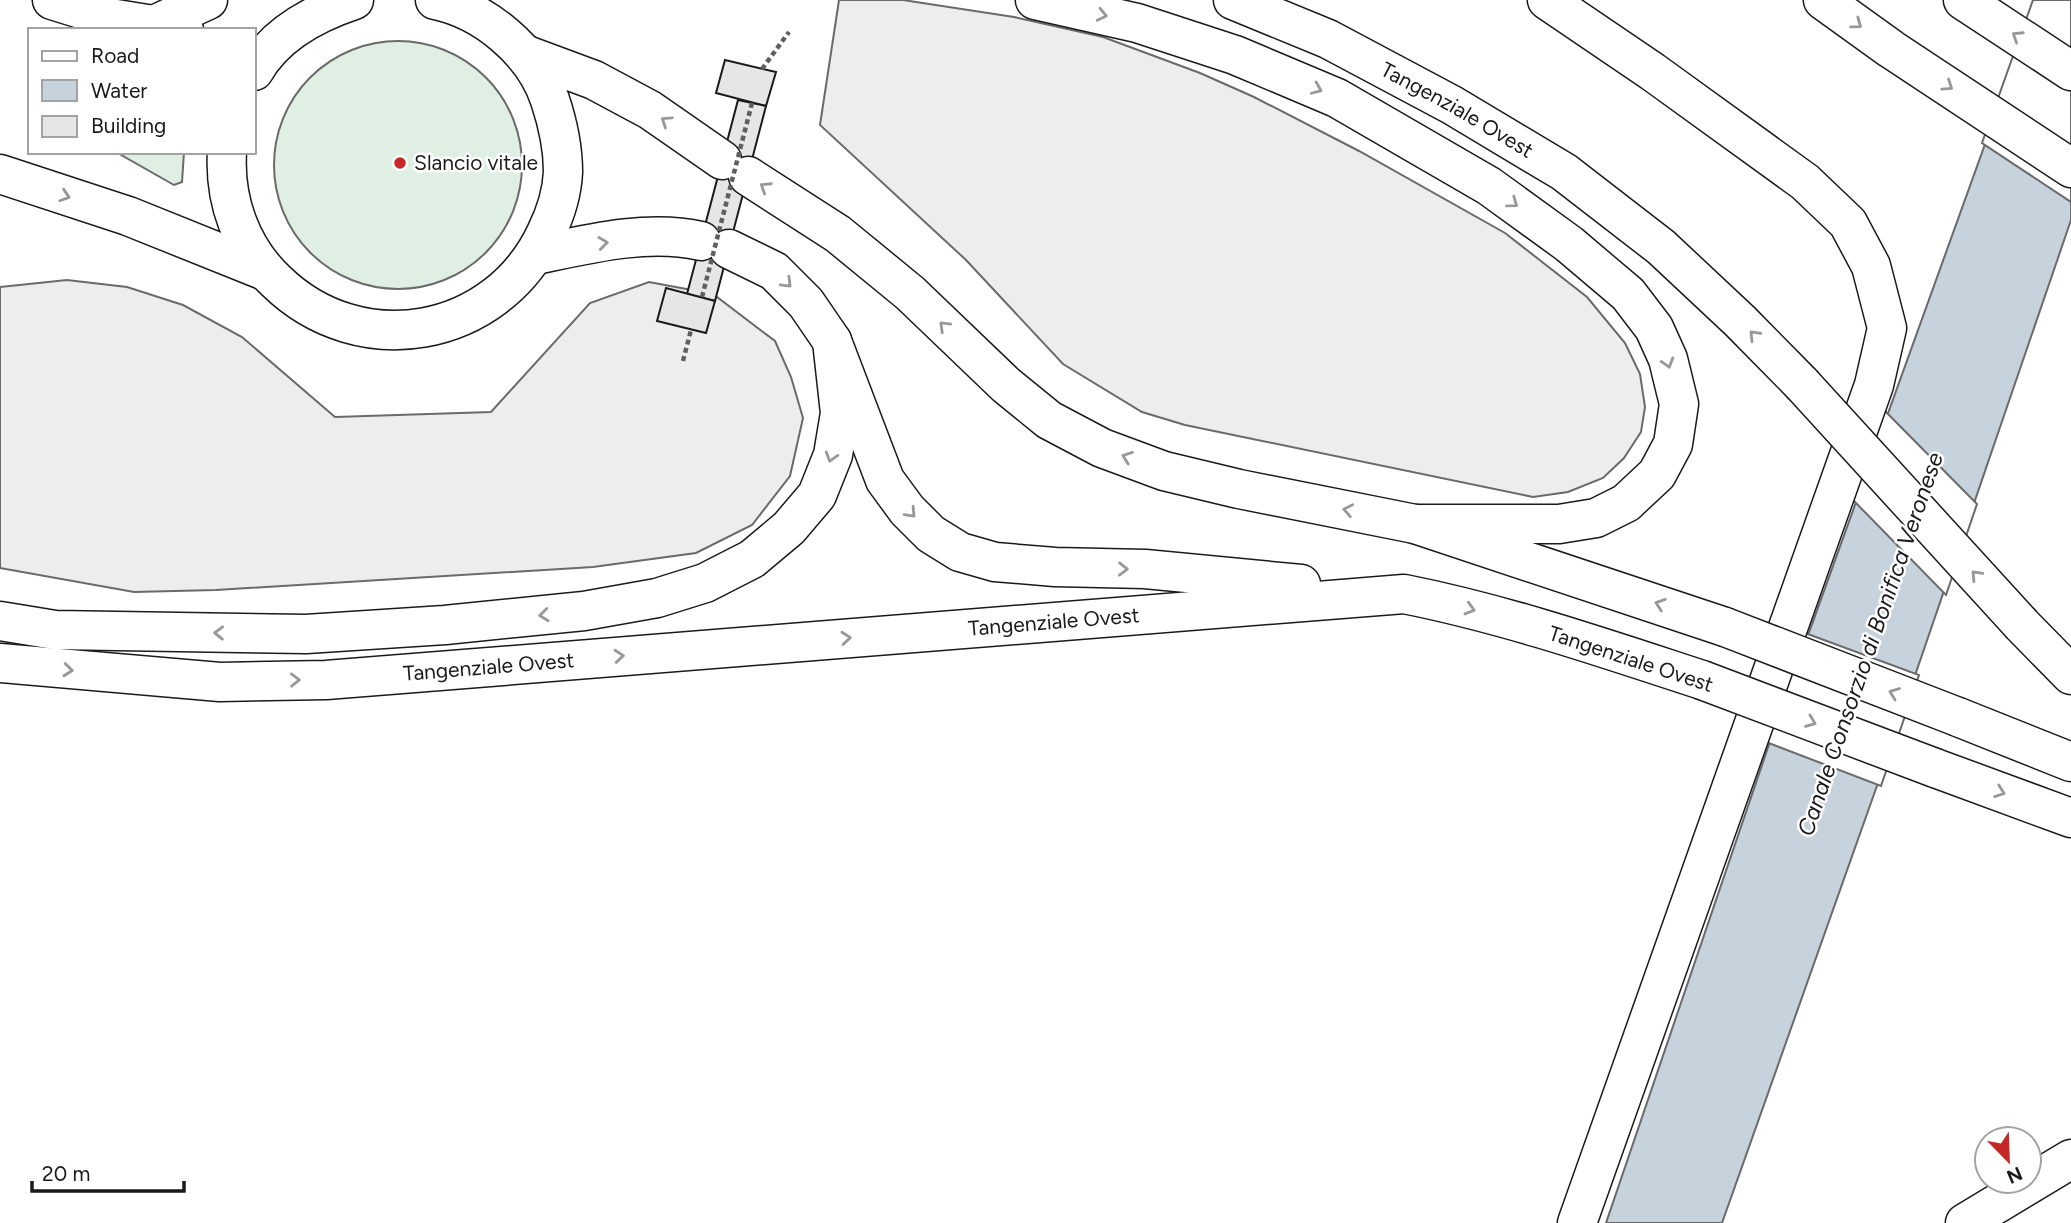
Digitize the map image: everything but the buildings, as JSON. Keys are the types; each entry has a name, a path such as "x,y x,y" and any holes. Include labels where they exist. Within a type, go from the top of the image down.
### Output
{"main road":[{"path":"52,0 110,18 169,27 208,0"},
{"path":"256,66 268,35 320,11 354,0"},
{"path":"227,154 226,172 232,210 247,246 265,271 292,297 323,316 358,327 394,331 417,330 470,312 507,288 536,255 554,216 563,174 561,131 547,90 524,54 491,24 452,3 435,0"},
{"path":"1035,0 1137,23 1235,55 1337,98 1489,186 1549,229 1628,294 1654,328 1668,359 1679,404 1673,444 1657,474 1626,503 1596,518 1559,524 1415,524"},
{"name":"Tangenziale Ovest","path":"1233,0 1328,39 1452,105 1564,172 1661,247 1802,384 2071,675"},
{"path":"1547,0 1653,72 1805,182 1848,223 1871,266 1887,328 1874,385 1577,1223"},
{"path":"1823,0 2071,168"},
{"path":"1962,0 2071,71"},
{"path":"524,54 605,86 650,110 838,234 910,293 1006,385 1049,420 1102,449 1164,471 1415,524 1725,626 2071,762"},
{"path":"0,174 128,216 265,271"},
{"path":"536,255 639,238 688,238 715,245 774,271 806,303 832,341 885,480 907,510 931,534 960,552 995,562 1055,567 1145,569 1404,594"},
{"path":"0,621 55,630 306,634 445,625 584,611 657,598 705,583 752,559 789,528 817,495 833,455 840,413 832,341"},
{"name":"Tangenziale Ovest","path":"0,663 220,682 326,680 1404,594 1510,620 1702,680 2071,818"},
{"path":"1965,1223 2071,1160"}],"path":[{"path":"762,69 789,32"},
{"path":"702,297 752,103"},
{"path":"682,361 691,330"}],"green space":[{"path":"398,41 434,46 467,62 486,77 501,96 517,129 522,165 517,201 501,234 486,253 467,268 434,284 398,289 362,284 329,268 310,253 295,234 279,201 274,165 279,129 295,96 310,77 329,62 362,46"},
{"path":"120,154 184,154 182,182 174,185"}],"shaded area":[{"path":"839,0 903,0 1014,17 1103,37 1200,73 1254,97 1359,151 1505,233 1587,297 1625,343 1640,374 1645,407 1641,432 1624,458 1603,478 1568,492 1533,497 1185,425 1142,412 1063,364 966,260 820,125"},
{"path":"67,280 127,287 183,305 242,337 335,417 491,412 590,303 649,282 713,294 775,341 791,377 803,418 790,476 752,525 696,553 593,567 216,590 134,592 0,568 0,287"}],"water":[{"name":"Canale Consorzio di Bonifica Veronese","path":"2037,0 2071,0 2071,220 1884,766 1722,1223 1606,1223 1776,724"}],"pier":[{"path":"2033,0 2071,0 2071,202 1982,143"},
{"path":"1885,411 1977,504 1946,595 1853,500"},
{"path":"1805,633 1919,675 1881,786 1766,742"}],"place":[{"name":"Slancio vitale","path":"400,163"}]}
